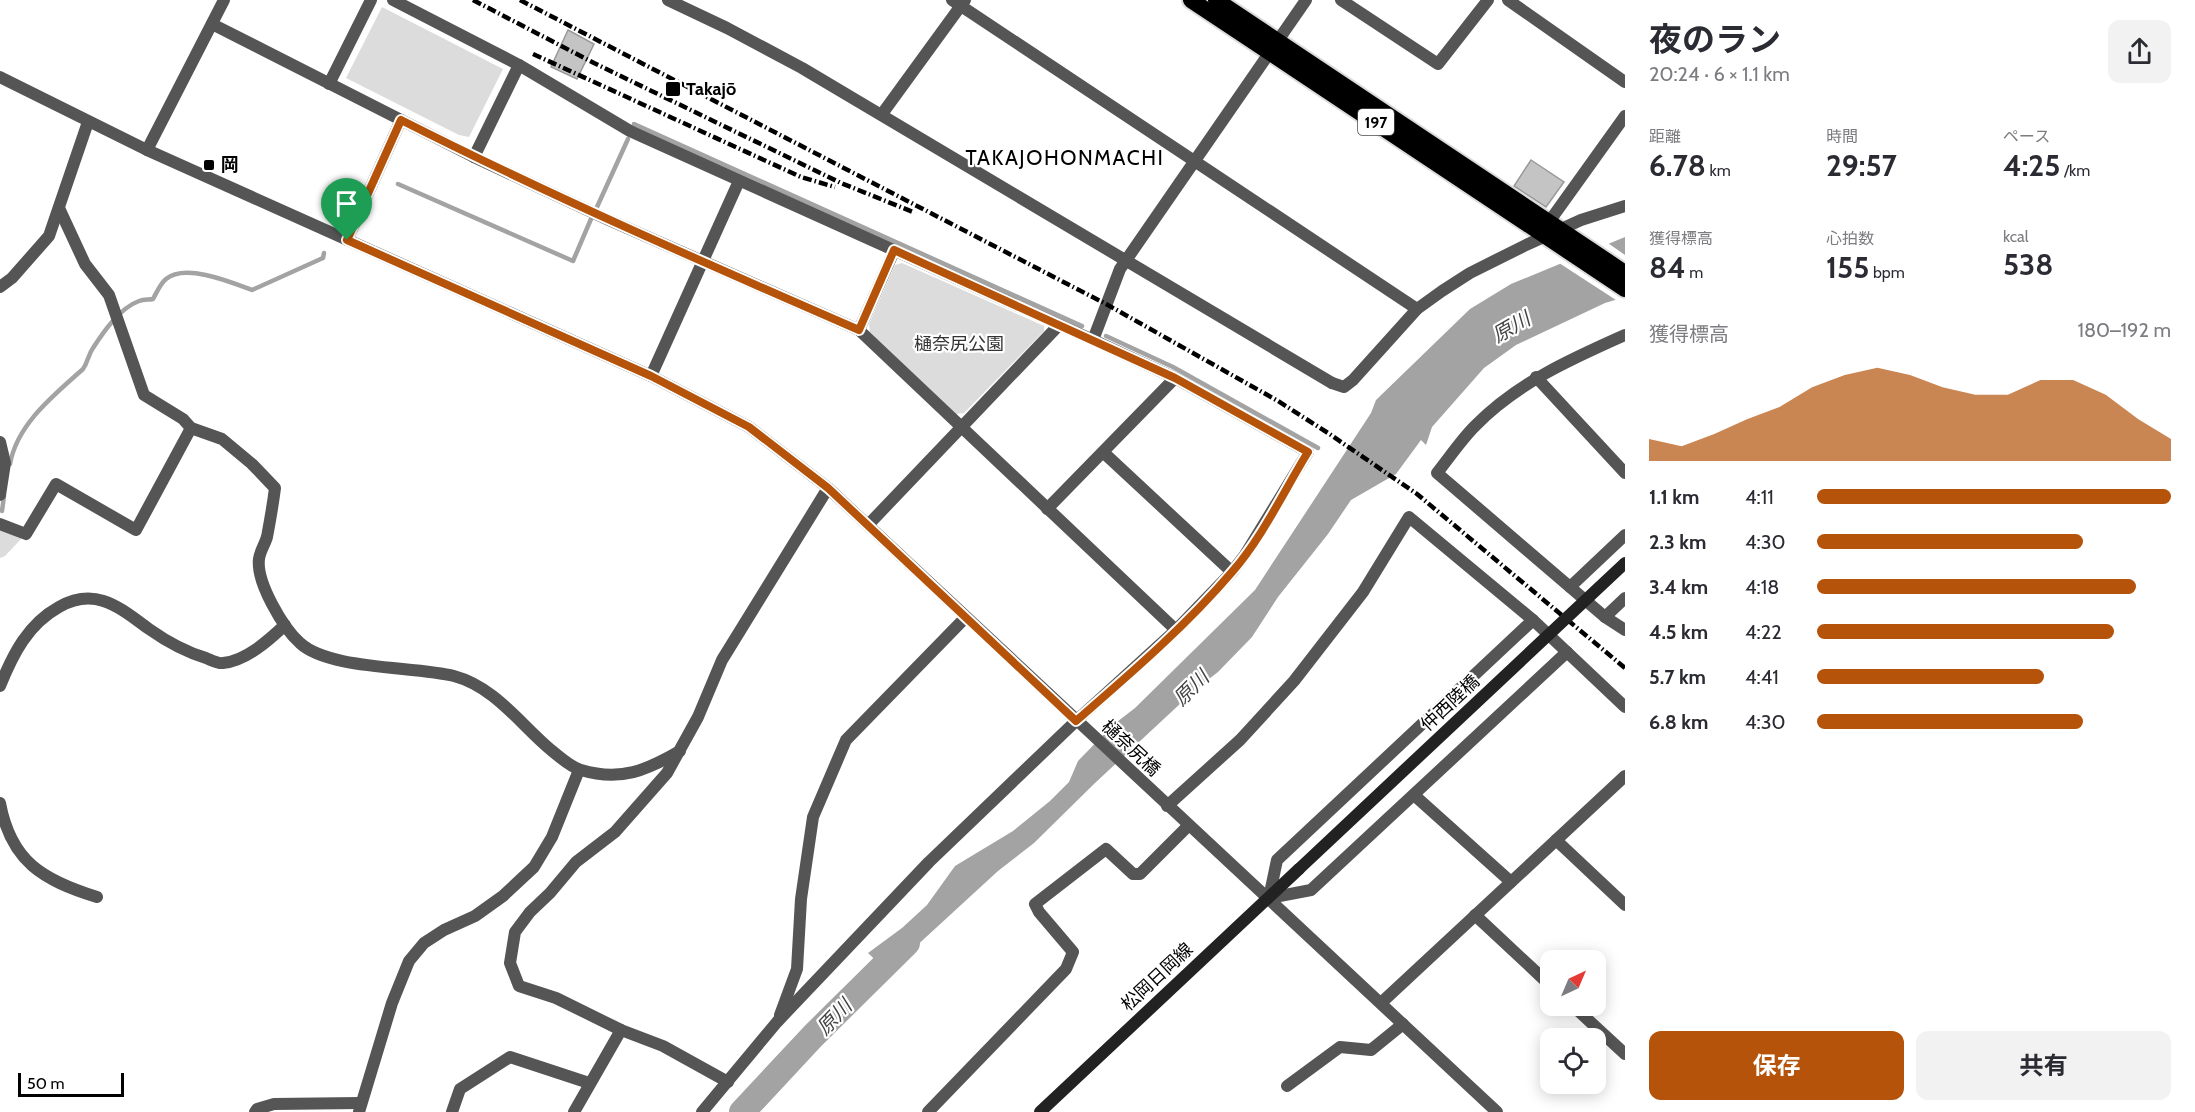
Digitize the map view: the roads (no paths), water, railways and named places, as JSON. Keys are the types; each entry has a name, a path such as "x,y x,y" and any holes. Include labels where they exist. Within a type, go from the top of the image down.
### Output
{"highway":[{"name":"197","path":"1191,0 1274,46 1558,234 1625,273"},
{"name":"197","path":"1216,0 1274,46"},
{"name":"197","path":"1558,234 1625,289"}],"main road":[{"name":"仲西陸橋","path":"1299,869 1625,563"},
{"name":"松岡日岡線","path":"1040,1112 1299,869"}],"street":[{"path":"147,150 224,0"},
{"path":"329,84 371,0"},
{"path":"393,0 519,65 630,131 1175,378 1308,452 1245,555 1232,572 1080,725 929,862 777,1022 702,1112"},
{"path":"668,0 728,28 802,68 1332,383 1344,387 1417,309 1470,273 1625,206"},
{"path":"1093,340 1120,269 1306,0"},
{"path":"1341,0 1438,64 1488,0"},
{"path":"1508,0 1625,82"},
{"path":"882,114 959,2 1417,309"},
{"path":"212,24 474,157 859,330 1176,630"},
{"path":"474,157 519,65"},
{"name":"樋奈尻橋","path":"0,77 147,150 651,376 749,427 828,488 1497,1112"},
{"path":"1558,234 1625,116"},
{"path":"347,240 401,120"},
{"path":"0,287 12,278 49,236 88,122"},
{"path":"651,376 738,181"},
{"path":"59,208 85,264 109,295 144,395 183,419 191,428 222,439 252,464 275,488 266,540 259,558 260,575 285,625 299,643 314,653 344,660 454,676 480,687 496,698 563,760 579,770 624,775 644,771 680,751"},
{"path":"859,330 894,250"},
{"path":"868,525 1059,325"},
{"path":"1625,335 1536,377 1474,426 1437,474 1605,617 1625,630"},
{"path":"1536,377 1625,473"},
{"path":"1047,509 1175,378"},
{"path":"0,524 26,534 56,484 136,530 191,428"},
{"path":"0,442 5,464 0,495"},
{"path":"1103,452 1232,572"},
{"path":"728,1082 663,1046 621,1030 556,998 519,986 510,963 515,932 530,912 550,893 576,862 615,832 667,773 698,717 722,660 828,488"},
{"path":"1167,806 1240,740 1294,681 1363,592 1409,517 1533,620 1625,707"},
{"path":"1570,587 1625,535"},
{"path":"0,686 10,660 28,632 46,614 63,604 83,598 102,600 125,609 171,642 195,655 222,664 248,654 269,640 285,625"},
{"path":"1605,617 1625,598"},
{"path":"777,1022 797,969 801,899 813,817 846,740 966,617"},
{"path":"1533,620 1277,860 1269,898 1311,890 1567,652"},
{"path":"255,1112 257,1109 274,1104 359,1108 392,1003 409,961 424,943 444,930 475,916 503,896 534,867 552,837 579,770"},
{"path":"1381,1003 1625,776"},
{"path":"1414,795 1510,882"},
{"path":"0,803 3,820 13,843 28,861 43,875 65,886 97,897"},
{"path":"928,1112 1066,969 1073,952 1039,912 1035,904 1106,849 1133,874 1140,874 1188,826"},
{"path":"1556,840 1625,905"},
{"path":"1475,915 1540,976"},
{"path":"1584,1016 1625,1054"},
{"path":"1287,1086 1340,1047 1371,1050 1403,1024"},
{"path":"574,1112 621,1030"},
{"path":"452,1112 460,1089 510,1057 589,1083"}],"water":[{"path":"1625,237 1625,297 1605,303 1516,345 1484,368 1432,427 1426,445 1421,440 1396,474 1351,500 1328,534 1278,597 1252,637 1218,672 1196,689 1034,843 998,871 888,972 868,953 902,928 927,905 955,866 1013,831 1050,801 1069,782 1078,761 1255,590 1371,413 1376,400 1470,309 1511,284"}],"waterway":[{"path":"634,125 1082,326"},
{"path":"597,207 628,139"},
{"path":"398,184 573,261 591,219"},
{"path":"10,464 20,436 29,423 38,411 83,369 102,334 132,304 141,300 153,299 166,279 174,275 196,273 252,290 323,258 324,253"},
{"path":"1106,336 1173,367 1318,448"},
{"path":"2,511 4,496"},
{"name":"原川","path":"742,1112 813,1036 907,943"}],"railway":[{"path":"473,0 594,63 841,183 913,212"},
{"path":"520,0 1106,304 1278,401 1417,494 1625,668"},
{"path":"533,54 801,177 835,187"}],"place":[{"name":"Takajō","path":"673,89"},
{"name":"岡","path":"209,165"}],"district":[{"name":"TAKAJOHONMACHI","path":"1065,158"}],"park label":[{"name":"樋奈尻公園","path":"959,344"}]}
